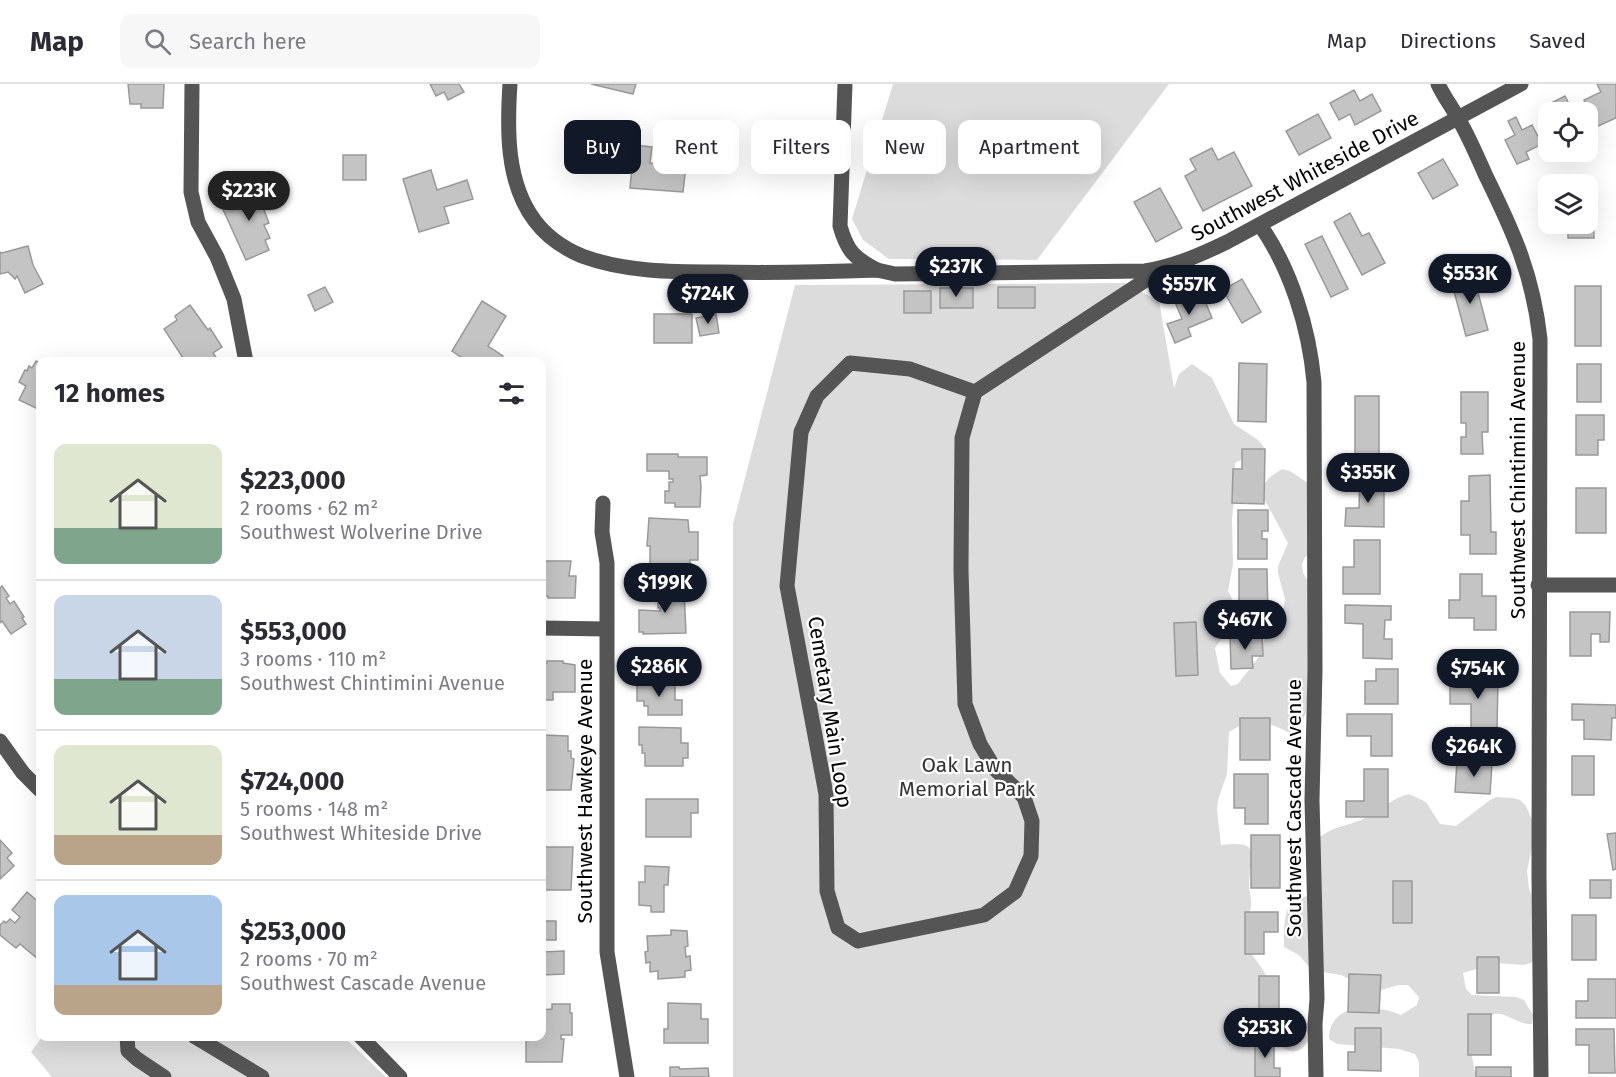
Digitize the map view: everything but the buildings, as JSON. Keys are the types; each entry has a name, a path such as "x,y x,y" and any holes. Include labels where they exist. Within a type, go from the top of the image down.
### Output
{"street":[{"path":"192,84 191,192 198,222 217,257 234,299 245,357"},
{"name":"Southwest Whiteside Drive","path":"510,84 510,152 518,188 534,220 548,236 571,251 601,261 646,270 758,273 878,270 895,274 1144,271 1191,260 1521,84"},
{"path":"845,84 840,226 845,243 852,255 878,270"},
{"name":"Southwest Chintimini Avenue","path":"1438,84 1445,100 1458,118 1514,233 1523,257 1537,316 1540,388 1538,585 1541,1077"},
{"name":"Southwest Cascade Avenue","path":"1260,225 1276,250 1291,288 1309,348 1314,381 1315,670 1312,800 1317,999 1316,1077"},
{"path":"975,392 1164,268"},
{"name":"Cemetary Main Loop","path":"850,363 910,369 975,392 962,438 961,570 965,704 980,744 995,769 1024,797 1032,822 1031,856 1015,892 984,915 858,941 838,928 827,891 826,794 787,586 801,432 817,396 850,363"},
{"name":"Southwest Hawkeye Avenue","path":"603,503 602,532 607,563 607,952 627,1077"},
{"path":"1538,585 1616,585"},
{"path":"546,628 606,628"},
{"path":"0,741 23,773 36,786"},
{"path":"0,762 23,773"},
{"path":"127,1041 128,1051 136,1059 164,1077"},
{"path":"202,1041 262,1077"},
{"path":"365,1041 400,1077"}],"green space":[{"path":"893,84 1169,84 1037,260 889,259 863,240 852,219 866,174 946,174 946,120 882,120"},
{"name":"Oak Lawn Memorial Park","path":"1125,283 1159,301 1174,388 1179,374 1192,364 1212,378 1234,424 1258,440 1264,447 1259,455 1235,463 1232,519 1233,564 1228,591 1236,610 1237,626 1236,632 1223,637 1215,648 1220,673 1231,686 1238,684 1258,658 1266,635 1284,607 1285,599 1278,566 1288,543 1261,493 1262,489 1268,479 1282,469 1290,471 1311,485 1312,553 1305,557 1302,564 1303,573 1312,587 1310,676 1306,713 1298,730 1290,733 1259,722 1245,724 1229,732 1227,774 1217,810 1221,845 1244,845 1250,848 1252,853 1249,886 1251,909 1246,941 1266,975 1278,1012 1284,1019 1300,1024 1308,1041 1296,1051 1288,1050 1274,1042 1260,1046 1260,1077 733,1077 733,524 795,285"},
{"path":"1409,794 1426,802 1440,824 1456,826 1496,797 1513,798 1520,800 1526,806 1536,829 1527,871 1529,889 1539,913 1537,957 1531,963 1523,965 1497,963 1463,973 1466,989 1472,995 1516,997 1524,1000 1533,1015 1532,1024 1527,1024 1495,1014 1470,1030 1469,1041 1475,1072 1486,1077 1419,1077 1419,1062 1415,1054 1399,1049 1337,1044 1329,1039 1331,1027 1345,1012 1367,1008 1391,1011 1401,1015 1417,1005 1419,997 1408,985 1372,990 1341,975 1316,971 1309,967 1299,955 1284,947 1287,910 1293,899 1309,896 1320,837 1331,830 1357,822 1397,798"},
{"path":"39,1041 348,1041 386,1077 52,1077 31,1052"}]}
